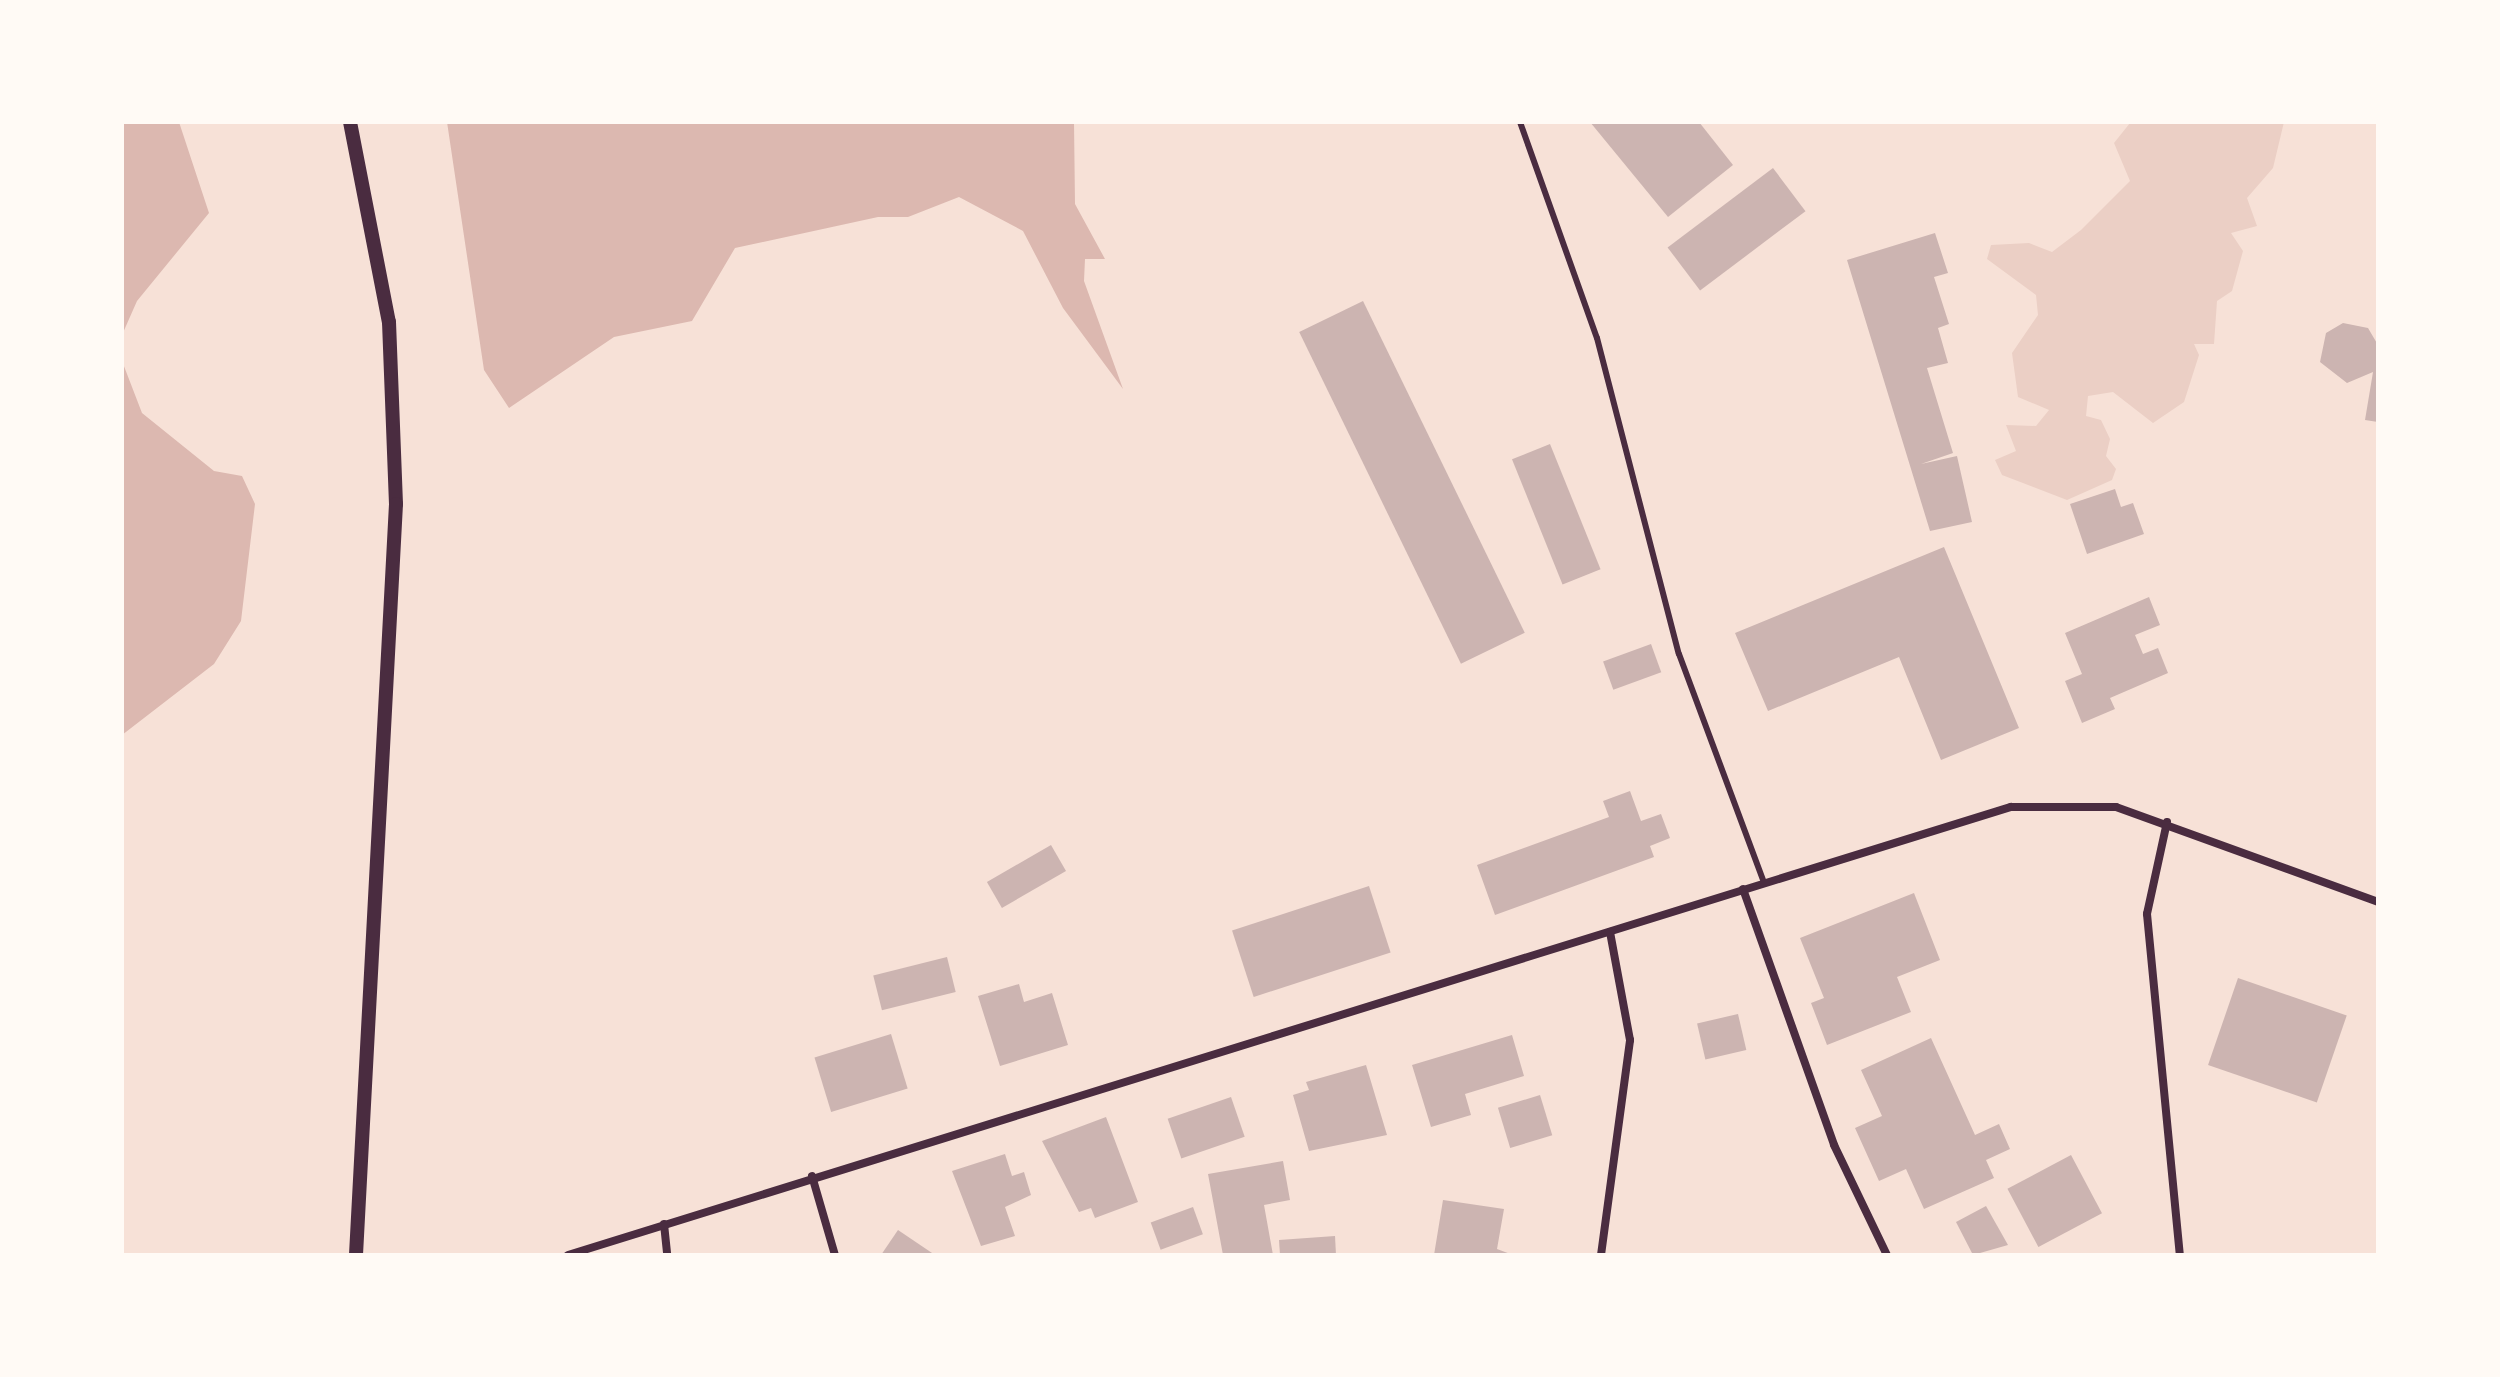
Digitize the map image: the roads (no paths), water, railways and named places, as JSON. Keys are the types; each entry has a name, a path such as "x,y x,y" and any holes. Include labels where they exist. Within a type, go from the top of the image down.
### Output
{"street":[{"path":"350,122 389,322 396,504 356,1255"},
{"path":"568,1255 812,1176 2011,807 2065,801 2167,822 2378,902"},
{"path":"2167,822 2147,914 2180,1255"},
{"path":"1743,889 1834,1145 1887,1255"},
{"path":"1601,1255 1630,1040 1610,932"},
{"path":"812,1176 835,1255"},
{"path":"664,1224 667,1255"}],"lane":[{"path":"1520,122 1597,338 1679,654 1764,882"}]}
